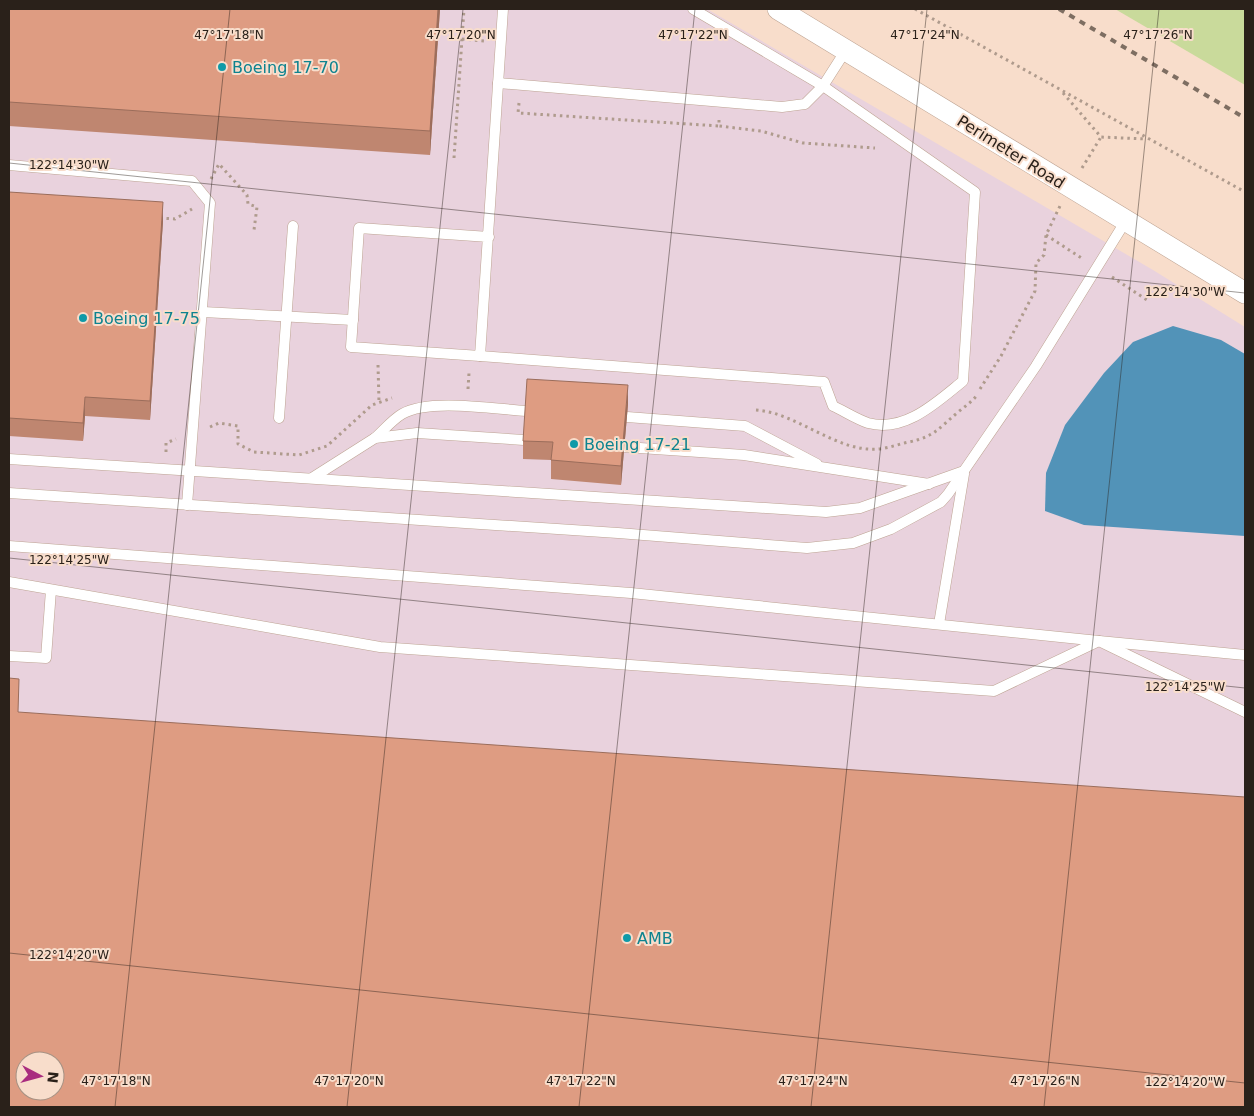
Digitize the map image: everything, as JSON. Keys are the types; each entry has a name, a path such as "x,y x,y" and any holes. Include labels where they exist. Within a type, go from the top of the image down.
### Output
{"street":[{"name":"Perimeter Road","path":"778,9 1245,294"}],"lane":[{"path":"480,356 503,9"},
{"path":"489,237 359,228 351,347 824,382 833,406 869,423 892,424 923,414 963,381 975,192 823,86 693,9"},
{"path":"498,83 782,107 805,104 823,86 846,50"},
{"path":"9,165 192,181 210,203 187,505"},
{"path":"9,493 608,532 808,548 853,543 891,529 941,502 965,471 1031,374 1125,222"},
{"path":"279,418 294,226"},
{"path":"203,312 353,320"},
{"path":"312,478 375,438 401,415 416,408 434,406 526,411"},
{"path":"627,417 745,426 756,430 822,467"},
{"path":"375,438 417,433 524,440"},
{"path":"625,447 744,455 930,484"},
{"path":"9,459 190,469 826,512 860,508 965,471"},
{"path":"939,624 965,471"},
{"path":"9,546 631,593 1245,655"},
{"path":"9,582 380,647 994,691 1099,641"},
{"path":"9,656 46,658 51,590"},
{"path":"1099,641 1245,712"}],"path":[{"path":"454,158 464,9"},
{"path":"915,9 1245,192"},
{"path":"521,84 518,113 719,126"},
{"path":"1061,90 1101,137 1147,139"},
{"path":"748,410 768,411 842,442 879,449 925,439 940,431 973,400 1002,356 1035,291 1036,263 1044,255 1046,235 1070,188 1101,137"},
{"path":"156,217 175,219 191,210 219,164 247,195 248,204 257,207 254,230"},
{"path":"378,349 379,402"},
{"path":"460,389 477,390"},
{"path":"165,459 166,443 219,423 238,426 238,444 254,452 299,455 327,446 372,405 394,397"}],"shaded area":[{"path":"9,9 707,9 1153,270 1245,327 1245,1107 9,1107"}],"green space":[{"path":"1115,9 1245,9 1245,85"}],"water":[{"path":"1173,326 1221,340 1245,354 1245,536 1084,525 1045,511 1046,473 1065,425 1104,373 1133,342"}],"building":[{"name":"Boeing 17-70","path":"9,9 438,9 430,131 9,102"},
{"name":"Boeing 17-75","path":"9,192 163,202 150,401 85,397 83,423 9,418"},
{"name":"Boeing 17-21","path":"527,379 628,385 621,466 551,460 553,442 523,441"},
{"name":"AMB","path":"9,678 19,679 18,712 1245,797 1245,1107 9,1107"}],"railway":[{"path":"1059,9 1245,118"}],"place":[{"name":"Boeing 17-70","path":"222,67"},
{"name":"Boeing 17-75","path":"83,318"},
{"name":"Boeing 17-21","path":"574,444"},
{"name":"AMB","path":"627,938"}]}
